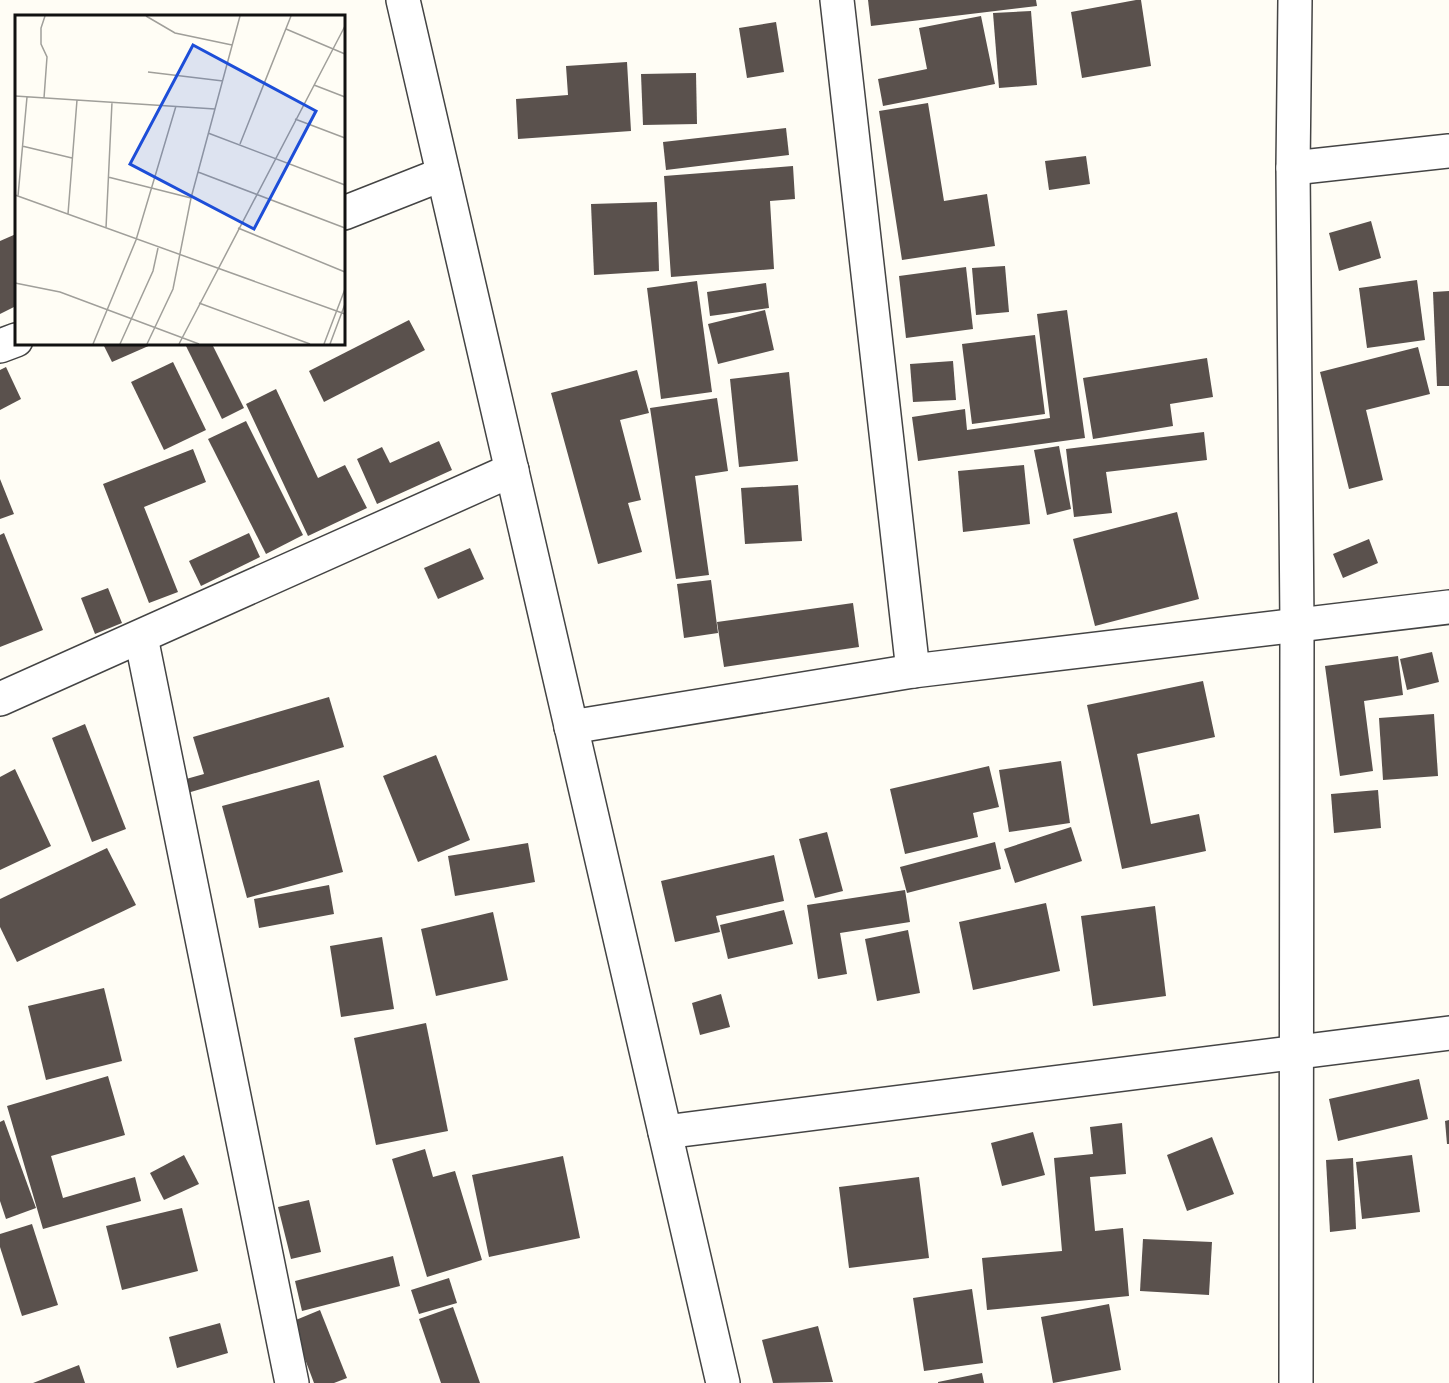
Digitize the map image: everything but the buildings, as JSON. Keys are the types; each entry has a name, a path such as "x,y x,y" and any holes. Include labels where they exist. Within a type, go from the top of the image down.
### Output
{"street":[{"path":"403,0 723,1383"},
{"path":"837,0 913,671"},
{"path":"1295,0 1293,168 1297,625 1296,1383"},
{"path":"1293,168 1449,151"},
{"path":"345,213 443,174"},
{"path":"0,346 15,340"},
{"path":"0,699 512,470"},
{"path":"571,727 913,671 1449,607"},
{"path":"141,637 292,1383"},
{"path":"664,1132 1449,1033"}]}
